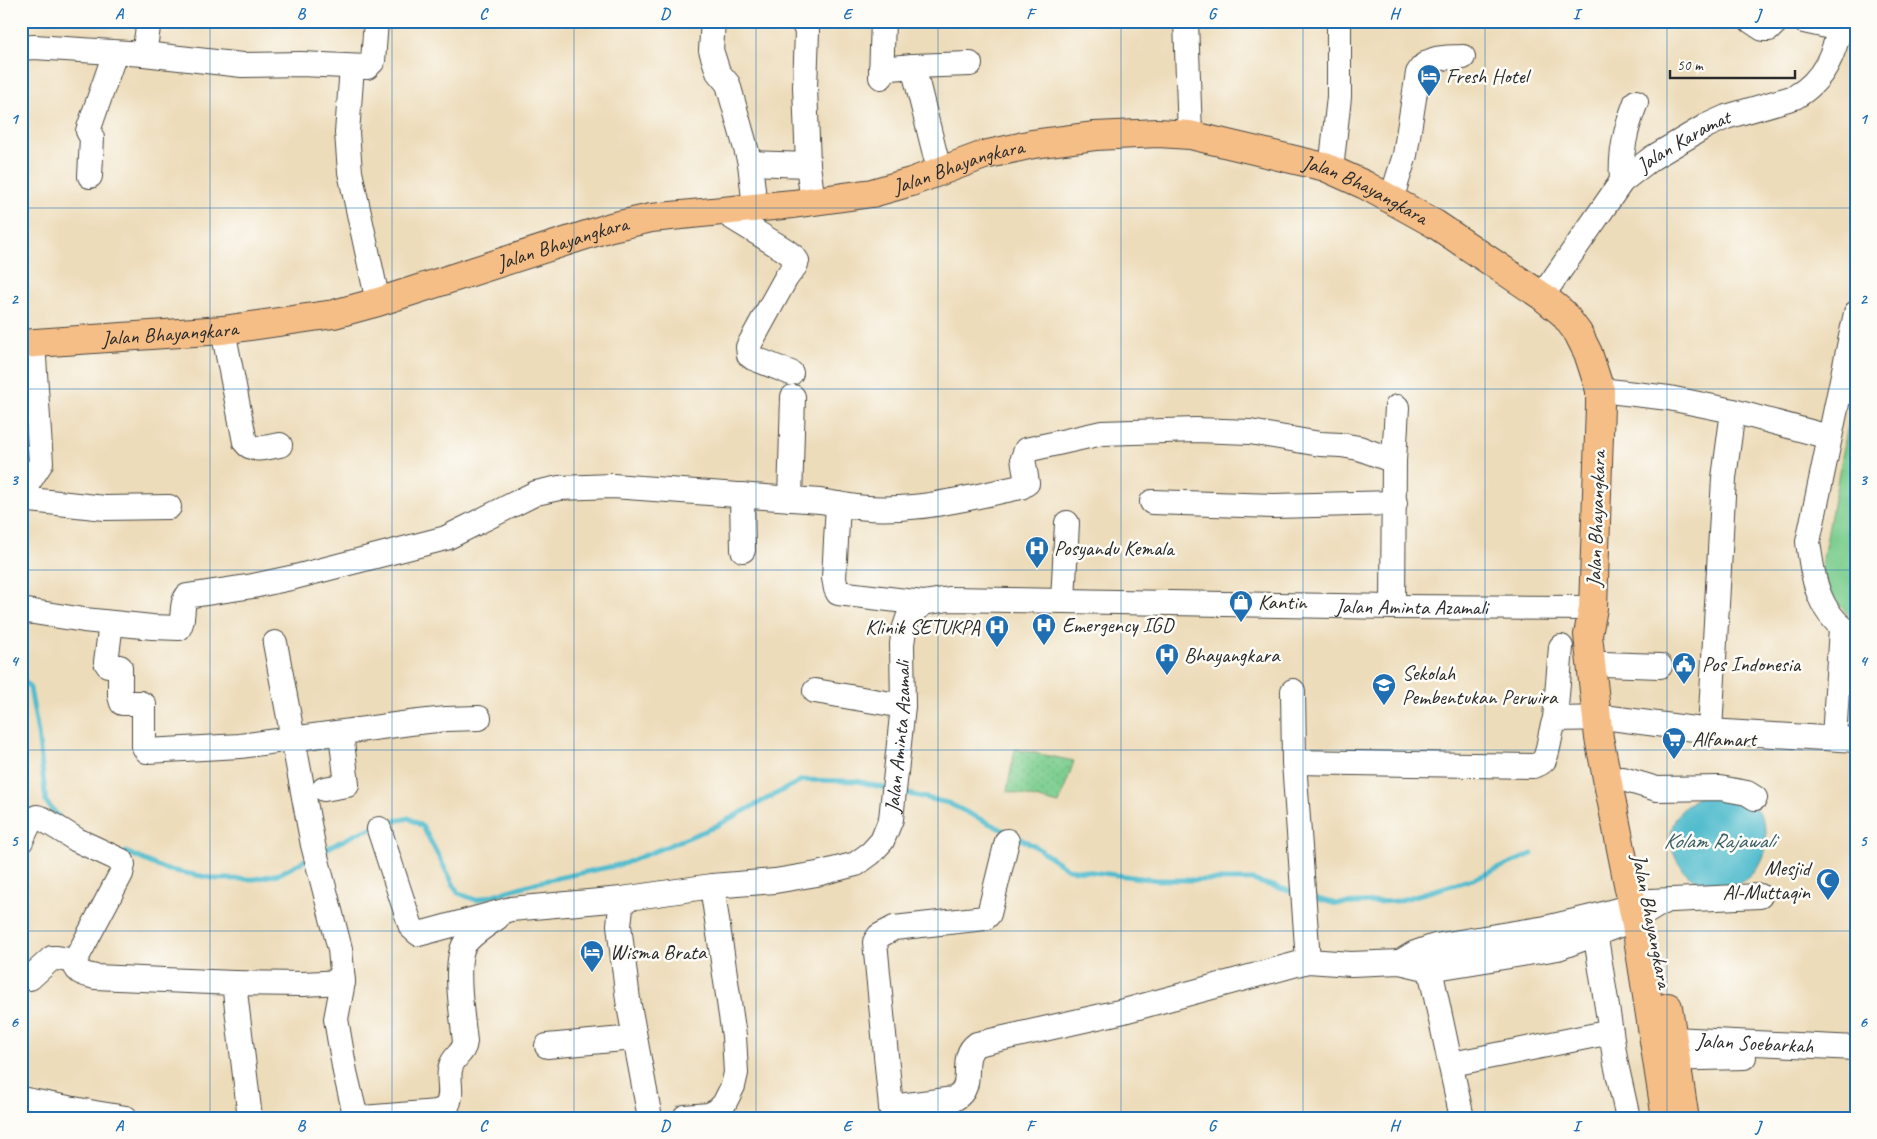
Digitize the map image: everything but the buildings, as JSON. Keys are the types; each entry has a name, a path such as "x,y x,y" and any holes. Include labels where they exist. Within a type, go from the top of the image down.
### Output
{"highway":[{"name":"Jalan Bhayangkara","path":"27,344 222,330 334,314 378,302 611,227 651,218 814,202 872,193 911,182 939,170 984,155 1033,144 1095,136 1190,135 1325,166 1435,224 1542,296 1563,313 1578,334 1588,353 1600,390 1593,608 1588,635 1615,779 1646,907 1665,1049 1666,1118"},
{"name":"Jalan Bhayangkara","path":"1593,608 1600,635 1603,664 1604,718"},
{"name":"Jalan Bhayangkara","path":"1665,1049 1685,1118"}],"street":[{"path":"144,54 149,21"},
{"path":"21,48 34,47 144,54 242,64 367,67 373,61 376,21"},
{"path":"713,21 711,50 718,72 728,84 750,163 755,208"},
{"path":"802,21 807,31 805,87 808,165 814,202"},
{"path":"883,21 881,73 913,66 970,64"},
{"path":"1186,21 1190,135"},
{"path":"1331,170 1340,97 1339,21"},
{"path":"1751,21 1763,29 1769,29 1776,21"},
{"path":"1804,21 1841,25"},
{"name":"Jalan Karamat","path":"1542,296 1622,181 1652,158 1706,126 1726,117 1803,93 1822,74 1828,63 1841,25"},
{"path":"90,176 92,138 88,131 115,53"},
{"path":"1392,200 1405,155 1418,74 1421,68 1432,59 1463,58"},
{"path":"913,66 939,170"},
{"path":"352,67 346,133 350,172 378,302"},
{"path":"1622,181 1622,145 1636,102"},
{"path":"750,163 808,165"},
{"path":"720,210 785,250 794,256 797,261 796,266 786,278 748,347 749,355 753,358 791,373"},
{"path":"1555,719 1604,718 1710,731 1845,739 1849,633 1824,607 1813,579 1808,542 1856,313"},
{"path":"222,330 245,442 248,446 256,448 280,445"},
{"path":"21,494 41,463 27,344"},
{"path":"1600,390 1652,396 1732,411 1829,438"},
{"path":"790,499 793,397"},
{"path":"1393,607 1394,460 1397,407"},
{"path":"1710,731 1724,478 1732,411"},
{"path":"21,610 111,623 179,628 184,599 187,596 287,579 446,538 536,493 559,488 613,486 820,500 876,509 897,509 1021,487 1027,483 1023,458 1026,450 1102,433 1121,431 1196,430 1250,432 1320,444 1359,448 1394,460"},
{"path":"742,495 743,550"},
{"path":"21,499 105,508 169,507"},
{"path":"1152,502 1274,506 1395,504"},
{"path":"838,504 834,578 838,593 923,602"},
{"path":"1063,601 1067,523"},
{"name":"Jalan Aminta Azamali","path":"379,829 411,927 416,933 422,934 511,909 622,899 712,886 774,881 809,876 856,864 871,853 882,841 892,819 903,706 902,644 904,630 908,618 923,602 949,599 1393,607 1593,608"},
{"path":"111,623 106,662 108,665 120,667 122,703 140,703 144,705 145,750 240,746 410,723 479,718"},
{"path":"275,643 315,856 340,949 343,982 336,1019 345,1072 356,1118"},
{"path":"1294,762 1533,766 1540,764 1544,759 1555,719 1561,647"},
{"path":"1603,664 1660,666"},
{"path":"815,691 903,706"},
{"path":"1293,691 1294,762 1308,961"},
{"path":"324,788 347,785 341,733"},
{"path":"1615,779 1657,789 1720,788 1747,793 1755,798"},
{"path":"21,841 31,820 37,817 77,840 122,861 123,865 120,874 75,961 77,971 95,977 234,983 303,984 343,982"},
{"path":"1007,841 990,914 985,918 894,928 879,936 875,942 893,1112 954,1099 961,1094 967,1082 968,1054 971,1048 977,1044 1124,1011 1308,961 1351,964 1400,962 1558,948 1594,926 1646,907 1760,896"},
{"path":"685,1117 709,1115 717,1111 724,1104 733,1086 736,1073 734,1036 712,886"},
{"path":"622,899 618,925 634,1038 650,1118"},
{"path":"363,1118 437,1112 446,1108 449,1103 451,1090 450,1068 462,1052 465,1042 458,967 461,952 466,943 484,926 511,909"},
{"path":"1594,926 1616,1064 1628,1118"},
{"path":"30,978 52,958 75,961"},
{"path":"1430,958 1462,1118"},
{"path":"234,983 250,1118"},
{"path":"1452,1064 1611,1032"},
{"path":"547,1046 634,1038"},
{"name":"Jalan Soebarkah","path":"1665,1049 1856,1048"},
{"name":"Jalan Soebarkah","path":"1665,1049 1856,1063"},
{"path":"21,1099 126,1118"}],"green space":[{"path":"1856,383 1856,621 1834,597 1821,568"},
{"path":"1015,749 1074,761 1059,804 1007,791"}],"water":[{"name":"Kolam Rajawali","path":"1711,792 1754,808 1760,815 1766,831 1766,848 1760,864 1753,873 1732,886 1712,887 1693,879 1679,864 1672,845 1673,825 1685,807"}],"waterway":[{"path":"21,677 30,688 38,733 46,802 59,817"},
{"path":"381,824 409,818 423,827 458,893 476,900 539,882 623,864 712,828 802,780 857,781 889,789"},
{"path":"900,792 948,803 1033,845 1068,869 1157,880 1252,880 1297,893"},
{"path":"320,852 374,827"},
{"path":"126,852 164,869 217,879 255,879 279,874 311,857"},
{"path":"1310,897 1337,904 1397,901 1473,879 1532,854"}],"place":[{"name":"Fresh Hotel","path":"1429,97"},
{"name":"Posyandu Kemala","path":"1037,569"},
{"name":"Kantin","path":"1241,623"},
{"name":"Emergency IGD","path":"1044,646"},
{"name":"Klinik SETUKPA","path":"997,648"},
{"name":"Bhayangkara","path":"1167,676"},
{"name":"Pos Indonesia","path":"1684,685"},
{"name":"Sekolah Pembentukan Perwira","path":"1384,706"},
{"name":"Alfamart","path":"1674,760"},
{"name":"Mesjid Al-Muttaqin","path":"1828,901"},
{"name":"Wisma Brata","path":"592,973"}]}
